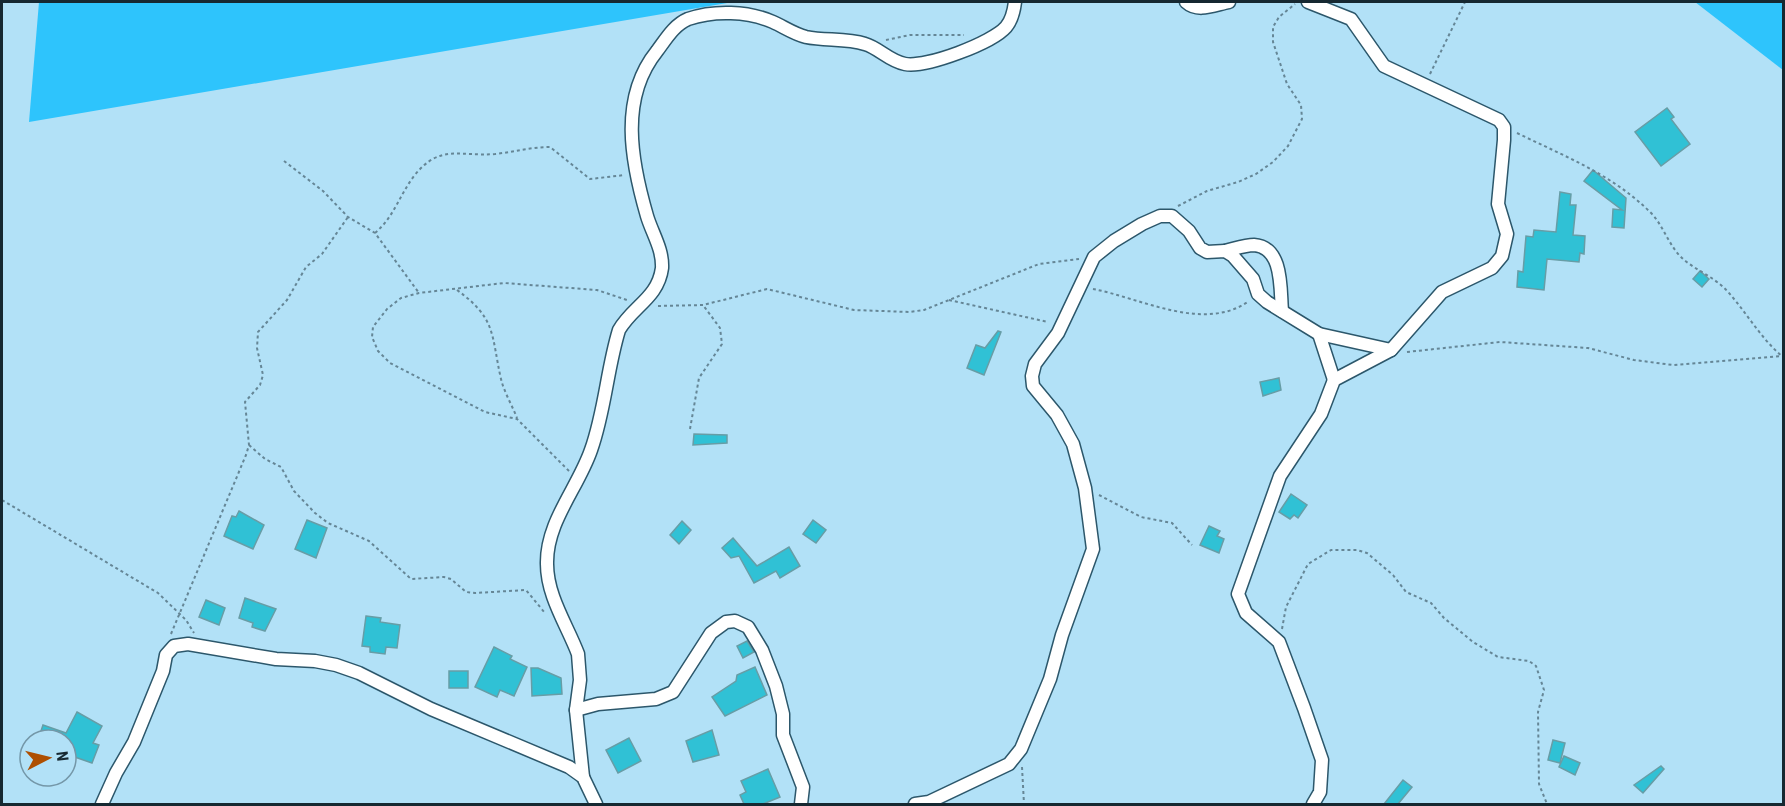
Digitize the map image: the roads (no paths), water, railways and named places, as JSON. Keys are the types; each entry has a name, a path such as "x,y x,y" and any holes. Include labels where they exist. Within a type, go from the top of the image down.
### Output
{"street":[{"path":"596,804 583,777 576,710 580,680 578,654 550,588 547,562 552,533 592,448 619,330 626,318 658,286 662,265 637,172 631,117 637,85 651,58 672,30 686,20 722,12 772,21 805,36 866,44 891,60 905,64 927,61 990,40 1006,27 1015,2"},
{"path":"1186,2 1191,7 1205,8 1229,2"},
{"path":"1308,2 1351,19 1381,63 1490,114 1504,127 1498,204 1507,234 1502,256 1492,268 1442,292 1392,349 1334,380"},
{"path":"915,804 929,802 1009,764 1022,749 1050,680 1062,635 1093,549 1085,488 1073,444 1058,415 1033,386 1032,376 1035,364 1058,333 1078,286 1094,257 1114,240 1160,216 1172,216 1181,222 1200,248 1207,252 1225,251 1251,245 1264,249 1275,260 1280,273 1282,311"},
{"path":"1225,251 1241,262 1253,279 1258,294 1319,334 1392,349"},
{"path":"1313,804 1320,792 1322,759 1279,642 1246,613 1239,600 1238,587 1280,477 1321,414 1334,380 1319,334"},
{"path":"576,710 598,704 656,699 672,692 711,633 726,622 735,621 748,627 762,650 776,686 782,708 783,735 803,787 801,804"},
{"path":"102,804 134,742 168,652 174,646 197,644 276,659 322,662 351,671 431,709 569,767 583,777"}]}
